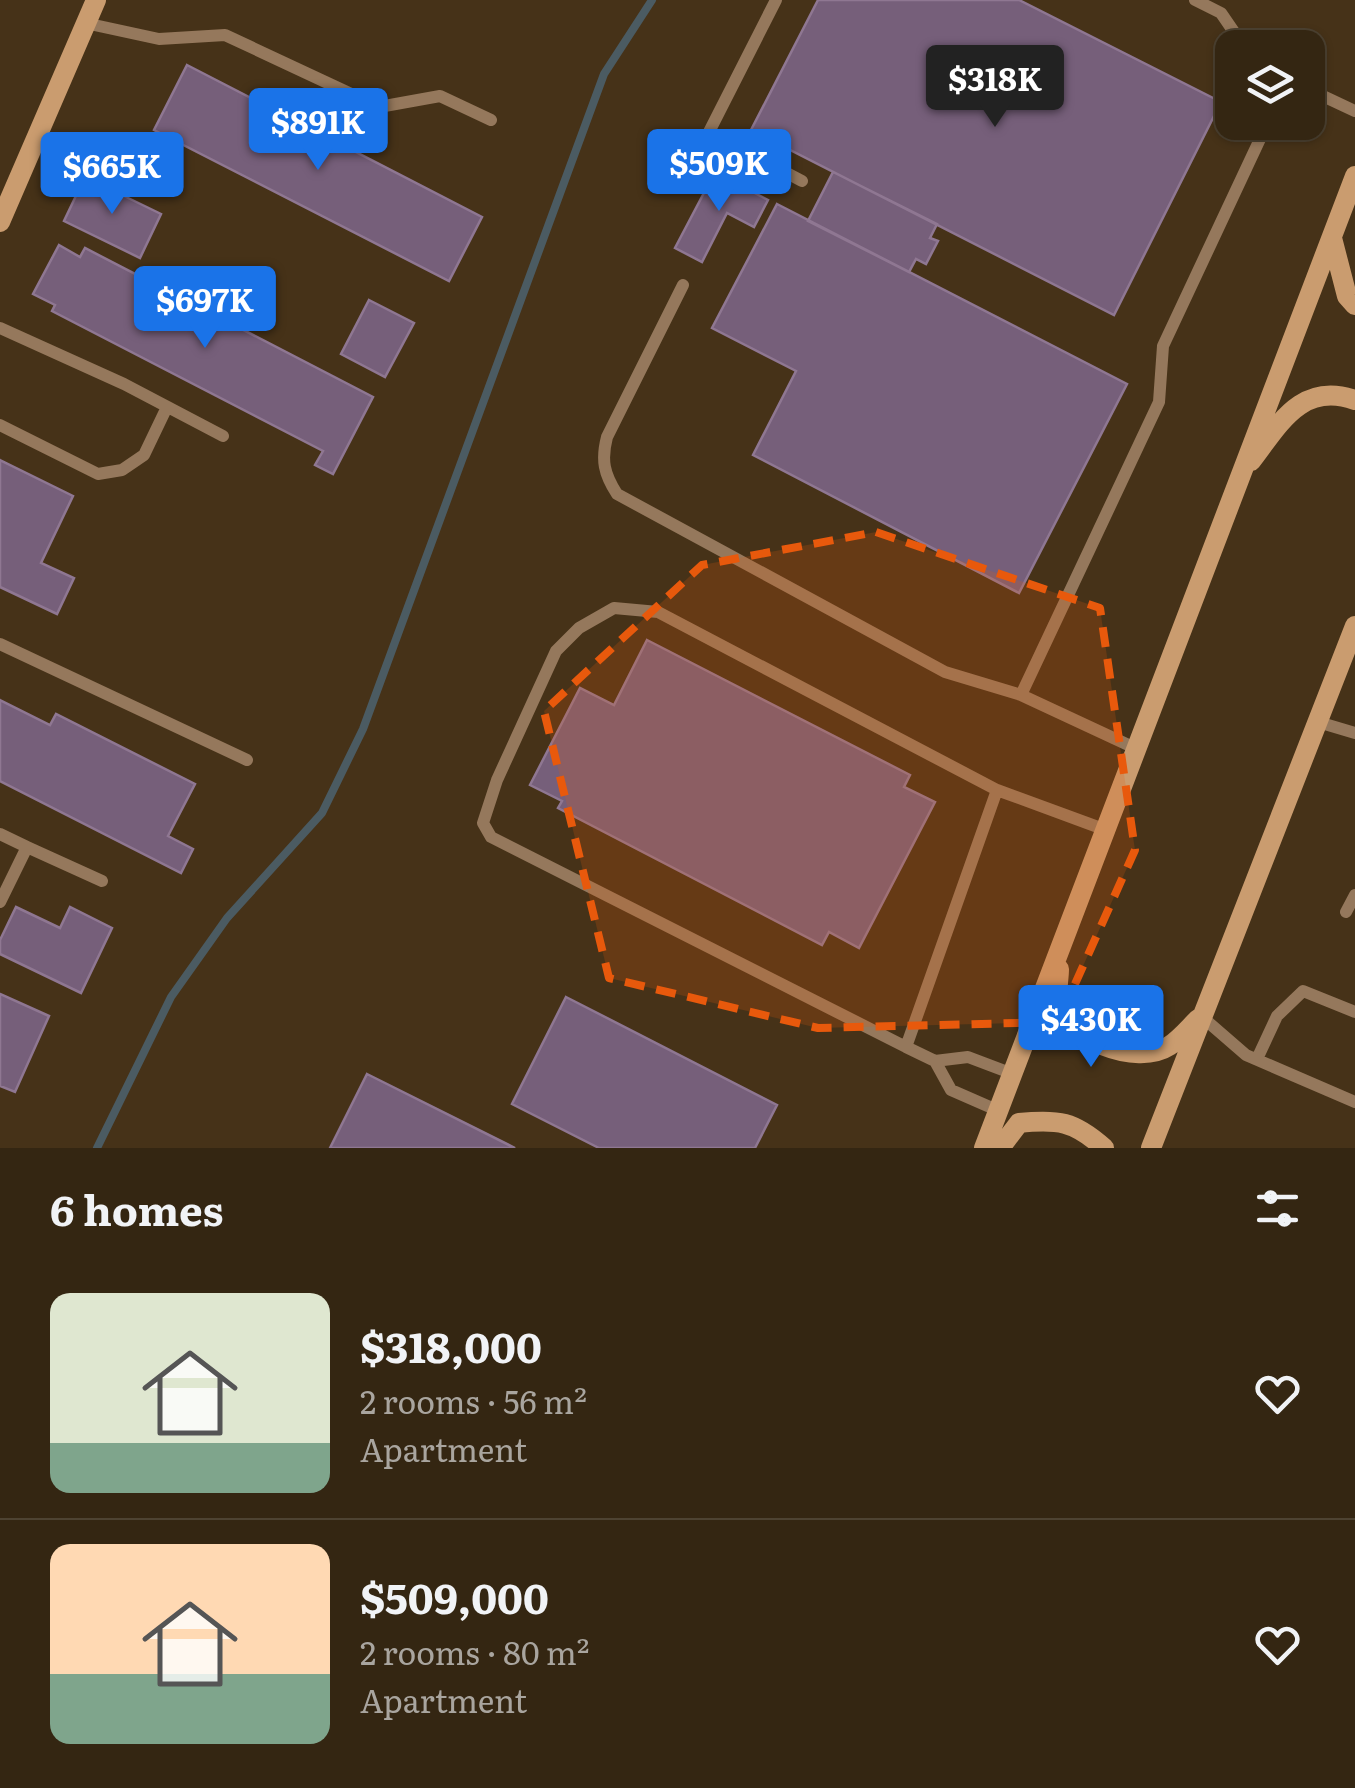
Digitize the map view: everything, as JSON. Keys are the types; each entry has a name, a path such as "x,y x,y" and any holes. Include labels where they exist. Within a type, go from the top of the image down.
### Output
{"street":[{"path":"0,222 96,0"},
{"path":"984,1148 1355,176"},
{"path":"1332,238 1347,296 1355,305"},
{"path":"1238,478 1294,406 1312,398 1355,400"},
{"path":"1152,1148 1355,626"},
{"path":"1060,952 1058,1003 1073,1026 1102,1047 1132,1053 1166,1048 1201,1016"},
{"path":"1000,1148 1019,1123 1054,1119 1088,1133 1104,1148"}],"lane":[{"path":"776,0 710,132 802,180"},
{"path":"1195,0 1221,13 1233,30"},
{"path":"86,23 159,38 224,35 378,107 440,96 492,120"},
{"path":"1325,97 1355,111"},
{"path":"1021,695 1159,402 1163,346 1260,140"},
{"path":"683,285 607,436 603,454 606,477 617,494 945,672 1021,695 1136,749"},
{"path":"0,328 223,436"},
{"path":"0,424 98,474 122,470 144,455 167,407"},
{"path":"998,1110 951,1090 935,1061 491,837 483,823 497,780 556,652 579,628 614,608 658,612 997,790 1106,830"},
{"path":"0,644 246,760"},
{"path":"1318,722 1355,733"},
{"path":"906,1046 997,790"},
{"path":"0,834 102,881"},
{"path":"0,902 27,847"},
{"path":"1346,912 1355,894"},
{"path":"1257,1060 1277,1016 1303,991 1355,1012"},
{"path":"1201,1016 1246,1055 1355,1102"},
{"path":"935,1061 968,1057 1013,1074"}],"highlighted area":[{"path":"876,532 1100,608 1135,850 1058,1022 818,1028 609,978 544,711 702,565"}],"building":[{"path":"818,0 1019,0 1215,99 1215,114 1114,315 751,130"},
{"path":"187,65 482,217 449,281 154,130"},
{"path":"715,172 768,200 754,227 727,213 702,262 675,248"},
{"path":"833,172 937,224 930,238 938,241 926,264 916,259 909,272 808,221"},
{"path":"85,177 161,214 140,258 64,221"},
{"path":"777,204 1127,384 1019,593 753,455 796,371 712,328"},
{"path":"59,245 80,257 85,248 373,397 333,474 315,465 323,451 52,311 55,305 33,294"},
{"path":"369,300 414,323 385,377 341,354"},
{"path":"0,460 73,496 41,563 74,578 57,614 0,587"},
{"path":"647,640 910,775 904,787 935,802 859,948 829,932 822,945 558,808 562,801 530,785 580,688 614,705"},
{"path":"0,700 50,725 56,714 195,784 168,836 193,849 181,873 0,781"},
{"path":"16,907 60,928 70,907 112,928 81,993 0,954 0,940"},
{"path":"0,994 49,1016 15,1092 0,1086"},
{"path":"566,997 777,1105 755,1148 599,1148 512,1104"},
{"path":"367,1074 515,1148 330,1148"}],"waterway":[{"path":"97,1148 171,997 227,918 322,813 363,729 604,74 652,0"}]}
